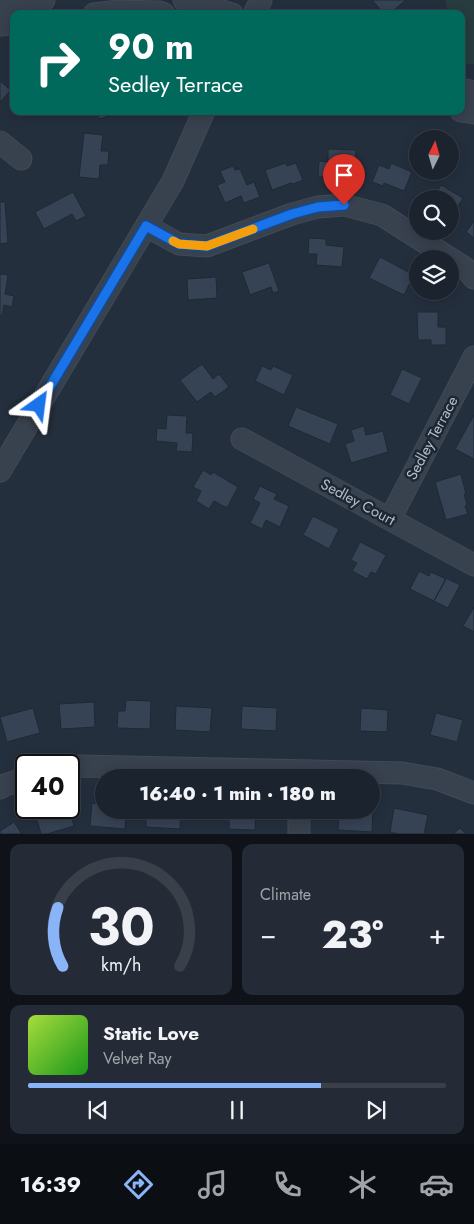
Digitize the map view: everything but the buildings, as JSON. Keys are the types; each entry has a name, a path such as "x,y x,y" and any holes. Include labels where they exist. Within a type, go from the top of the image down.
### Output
{"street":[{"path":"0,5 44,0"},
{"path":"184,0 218,10"},
{"path":"0,470 173,181 202,115"},
{"path":"0,142 22,159"},
{"path":"146,226 179,244 207,246 292,214 318,207 344,205 382,215 466,268 474,278"},
{"name":"Sedley Terrace","path":"390,519 474,357"},
{"name":"Sedley Court","path":"242,439 474,565"},
{"path":"80,766 161,769"},
{"path":"380,773 402,773 437,778 474,792"},
{"path":"0,788 15,782"},
{"path":"299,819 299,834"}],"green space":[{"path":"445,0 474,0 474,64 465,65 465,10 447,10"}],"slow traffic":[{"path":"173,241 179,244 207,246 253,229"}],"route":[{"path":"39,405 146,226 179,244 207,246 292,214 318,207 344,205"}]}
